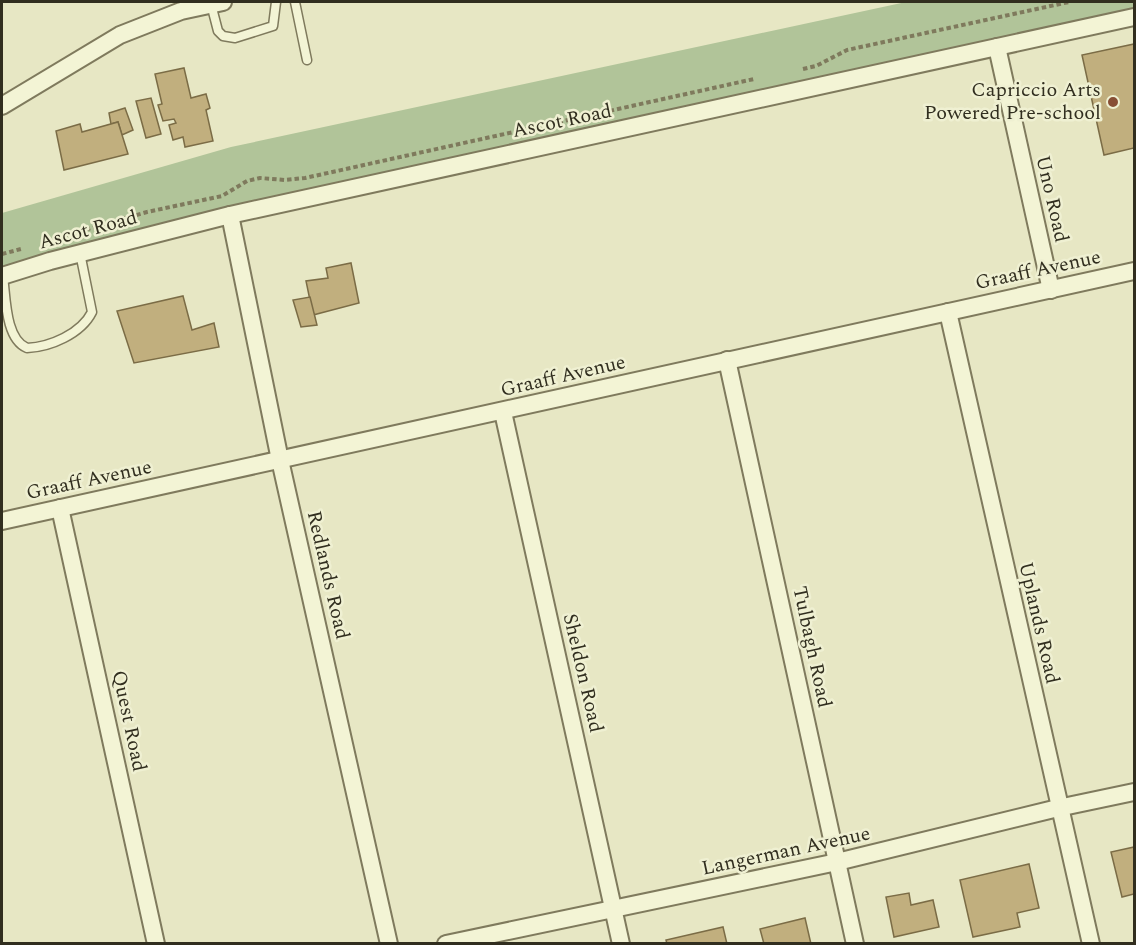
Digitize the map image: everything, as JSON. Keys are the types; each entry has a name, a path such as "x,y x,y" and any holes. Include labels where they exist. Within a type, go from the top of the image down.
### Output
{"street":[{"path":"2,106 120,35 181,11 217,3"},
{"name":"Ascot Road","path":"2,276 80,253 230,215 1134,17"},
{"name":"Uno Road","path":"997,47 1051,290"},
{"name":"Redlands Road","path":"230,215 280,460 389,944"},
{"name":"Graaff Avenue","path":"2,521 1134,271"},
{"name":"Uplands Road","path":"948,312 1091,944"},
{"name":"Tulbagh Road","path":"728,360 855,944"},
{"name":"Sheldon Road","path":"503,412 621,944"},
{"name":"Quest Road","path":"60,508 156,944"},
{"name":"Langerman Avenue","path":"446,944 837,862 1134,792"}],"lane":[{"path":"217,3 218,31 223,36 235,38 273,26 276,2"},
{"path":"295,2 307,60"},
{"path":"2,276 11,328 16,340 27,348 50,343 76,330 92,312 80,253"}],"path":[{"path":"797,70 816,66 847,50 1069,2"},
{"path":"47,241 147,212 222,196 247,181 260,178 285,180 305,178 759,79"},
{"path":"2,255 25,248"}],"green space":[{"path":"906,2 1134,2 1134,17 230,215 2,276 2,213 231,147"}],"building":[{"name":"Capriccio Arts Powered Pre-school","path":"1134,44 1134,148 1104,155 1082,55"},
{"path":"184,68 191,98 206,94 210,108 206,110 213,141 185,147 183,137 173,140 169,125 176,123 174,119 163,121 158,105 162,104 155,74"},
{"path":"151,98 161,134 146,138 136,101"},
{"path":"125,108 133,130 122,135 118,122 111,124 109,113"},
{"path":"118,122 128,154 64,170 56,131 80,124 82,132"},
{"path":"351,263 359,303 313,315 306,281 328,278 326,268"},
{"path":"183,296 192,330 214,323 219,347 134,363 117,311"},
{"path":"310,297 317,325 301,327 293,300"},
{"path":"1134,847 1134,894 1122,897 1111,852"},
{"path":"1029,864 1039,908 1017,913 1020,927 973,937 960,880"},
{"path":"909,893 911,905 933,900 939,927 894,937 886,897"},
{"path":"805,918 811,944 764,944 760,929"},
{"path":"723,927 727,944 667,944 666,940"}],"place":[{"name":"Capriccio Arts Powered Pre-school","path":"1113,102"}]}
